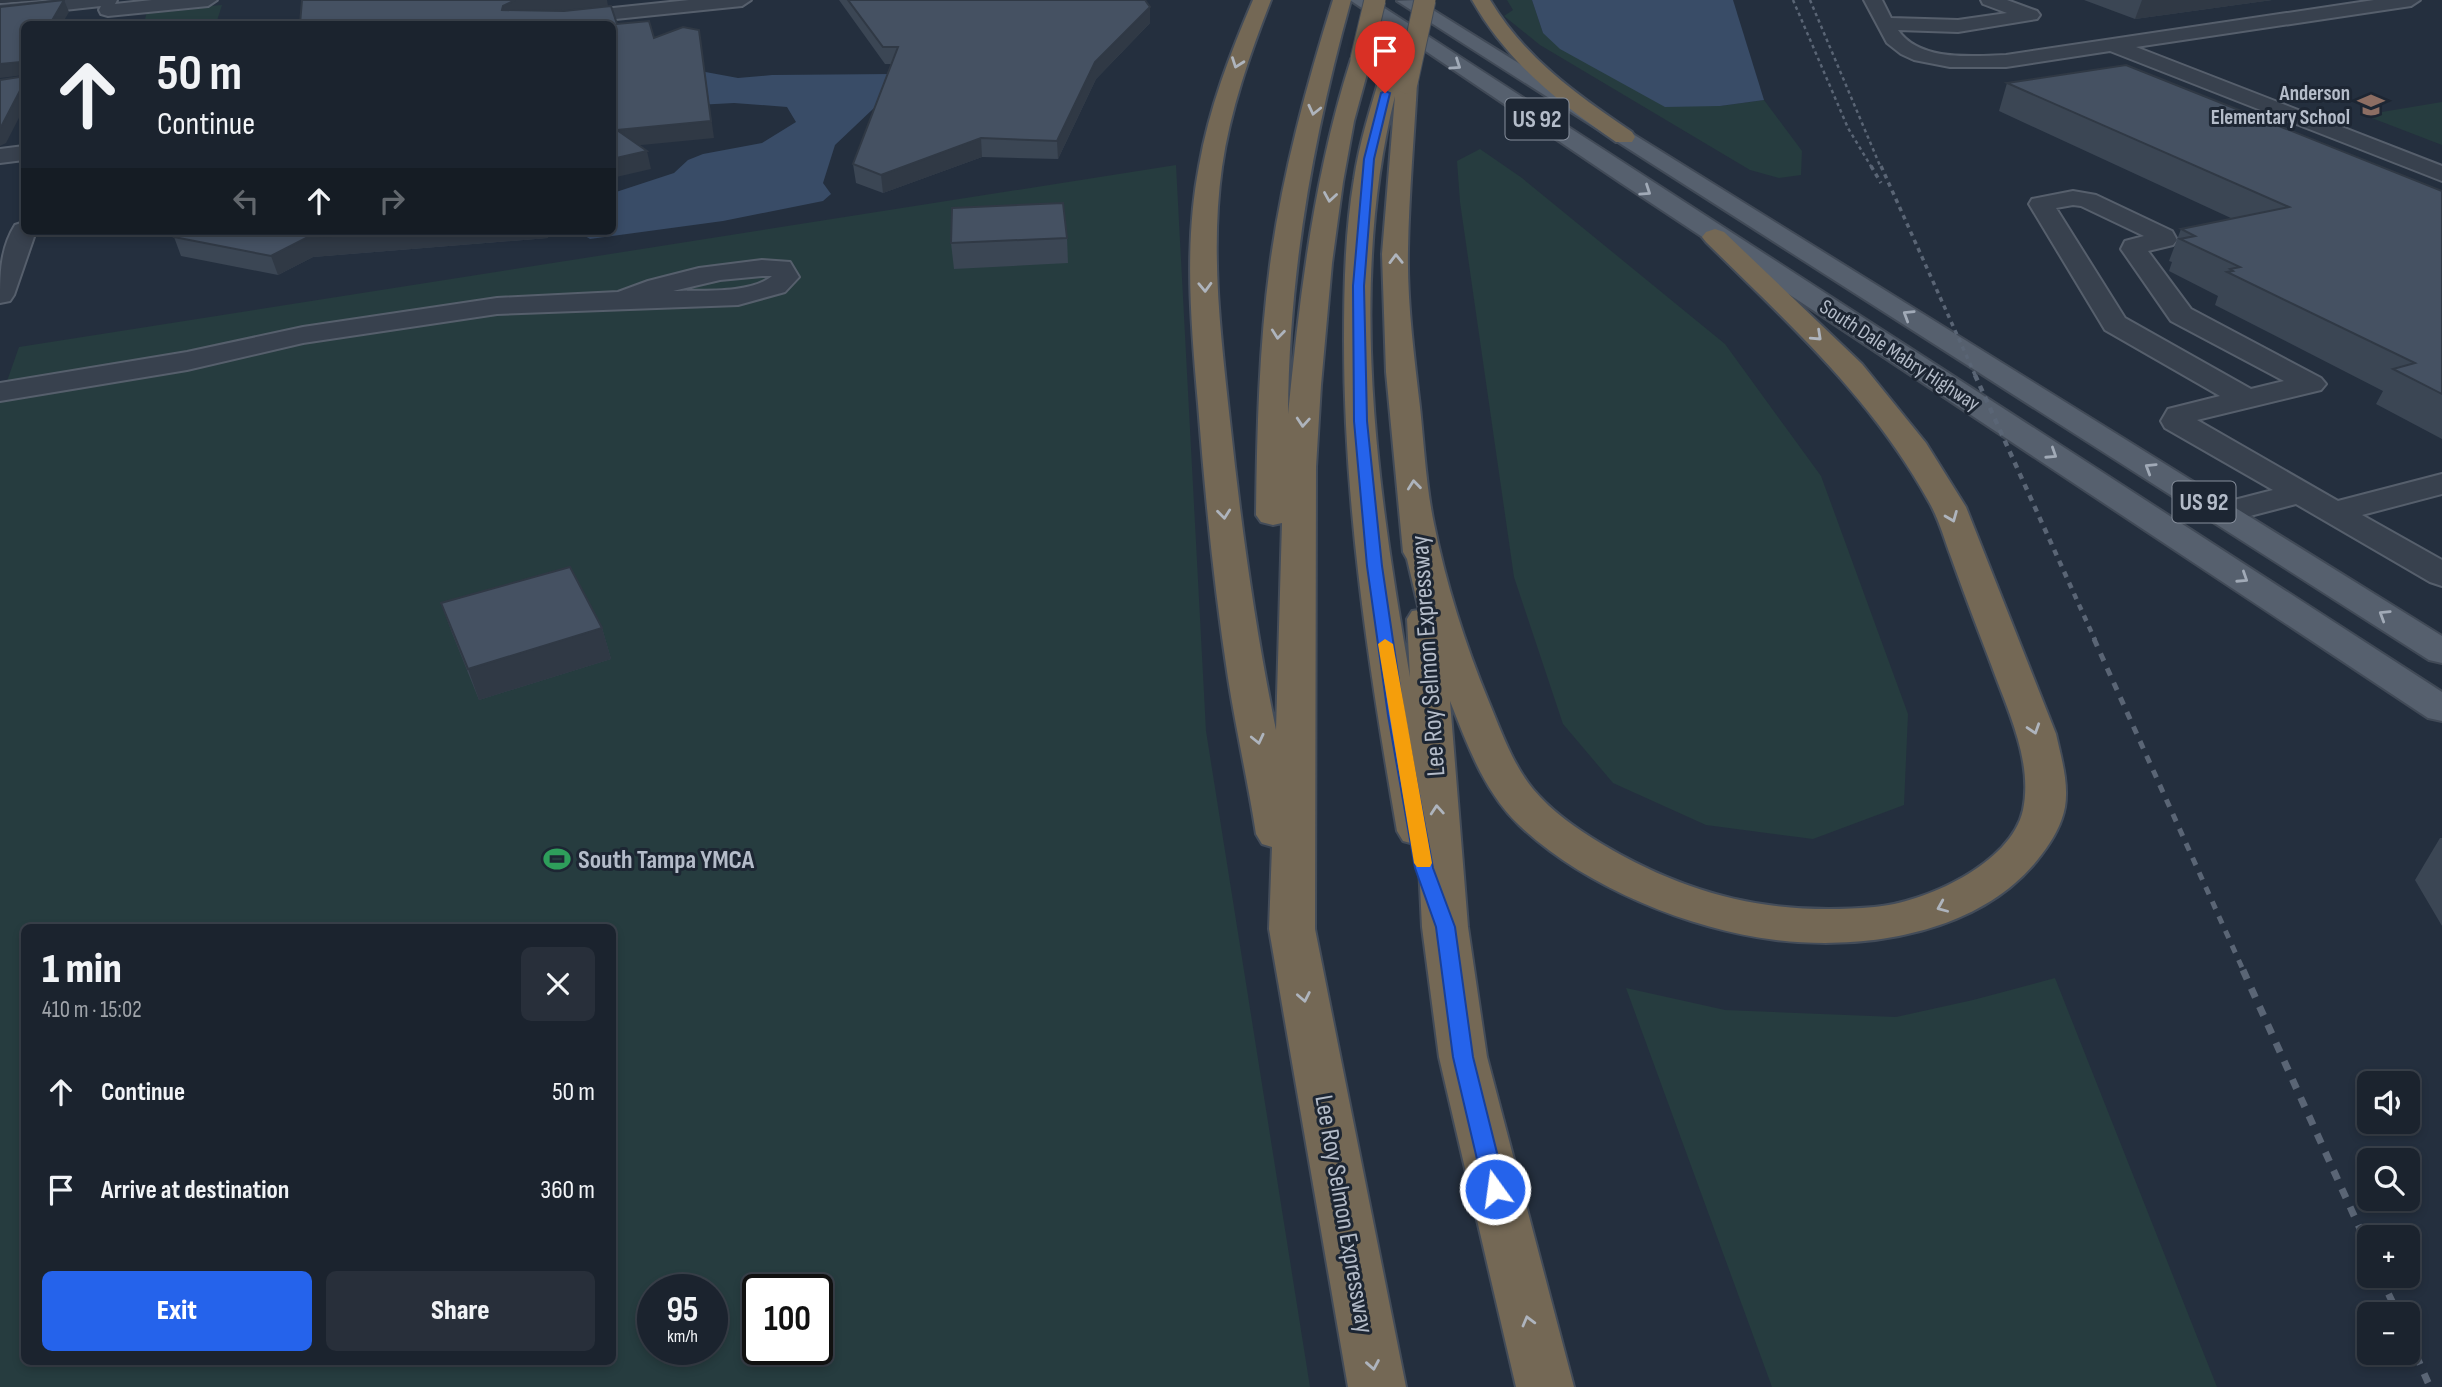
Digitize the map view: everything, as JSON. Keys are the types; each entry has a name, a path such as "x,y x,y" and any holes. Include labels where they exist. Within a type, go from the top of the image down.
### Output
{"highway":[{"path":"1262,0 1233,73 1209,170 1203,243 1206,328 1228,558 1253,717 1272,800 1292,929"},
{"path":"1292,929 1275,611 1275,364 1288,229 1329,43 1342,0"},
{"name":"Lee Roy Selmon Expressway","path":"1375,0 1338,140 1314,298 1307,371 1300,467 1292,929 1377,1387"},
{"path":"1405,0 1399,77 1369,159 1362,218 1358,286 1361,421 1377,590 1396,715 1424,868 1445,927"},
{"name":"Lee Roy Selmon Expressway","path":"1425,0 1399,77 1395,254 1401,372 1418,525 1445,927 1463,1057 1545,1387"},
{"path":"1481,0 1493,20 1527,62 1569,98 1624,137"},
{"path":"1418,525 1430,585 1446,642 1461,684 1493,755 1514,793 1536,817 1596,862 1630,881 1718,913 1813,926 1872,925 1924,914 1968,895 2003,873 2029,841 2044,809 2043,770 2036,734 1949,507 1910,443 1868,388 1715,237"}],"main road":[{"name":"South Dale Mabry Highway","path":"1359,0 1715,237 1995,416 2442,709"},
{"name":"South Dale Mabry Highway","path":"1405,0 2442,652"}],"street":[{"path":"0,11 108,9 208,0"},
{"path":"546,21 742,0"},
{"path":"1873,0 1898,43 1917,53 1969,62 2006,61 2411,0"},
{"path":"1886,24 1958,26 2029,15 1990,0"},
{"path":"2113,45 2439,187"},
{"path":"0,156 21,153"},
{"path":"2247,399 2115,324 2041,204 2073,198 2087,200 2163,236 2164,240 2134,246 2134,249 2181,315 2311,384 2179,415 2176,421 2442,575"},
{"path":"0,295 15,238"},
{"path":"0,391 174,364 303,335 497,306 738,297 776,286 786,277 780,268 732,271 647,288 621,301"},
{"path":"2334,512 2442,484"},
{"path":"2223,513 2301,493"}],"green space":[{"path":"1507,0 1532,0 1543,33 1720,106 1764,100 1802,151 1801,175 1779,178 1750,170 1540,45 1504,16 1513,10"},
{"path":"222,5 217,21 145,21 147,11"},
{"path":"2442,102 2442,145 2364,115"},
{"path":"1480,149 1522,178 1725,344 1821,476 1908,714 1904,805 1813,839 1706,825 1613,783 1563,724 1514,577 1460,202 1457,161"},
{"name":"South Tampa YMCA","path":"1176,165 1206,731 1310,1387 0,1387 0,401 19,347"},
{"path":"2055,978 2217,1387 1772,1387 1626,988 1725,1010 1896,1017"}],"water":[{"path":"1532,0 1733,0 1764,100 1720,106 1665,107 1560,49 1543,33"},
{"path":"673,66 738,78 772,75 893,74 893,90 835,145 823,183 831,194 823,201 723,221 590,239 584,235 616,235 616,192 674,173 688,160 703,154 762,143 796,122 787,107 734,103 678,106"}],"building":[{"path":"64,0 52,21 21,21 21,89 0,129 0,80 20,77 20,62 0,64 0,7"},
{"path":"302,0 515,0 503,6 502,10 564,11 611,6 616,21 300,21"},
{"path":"848,0 1145,0 1150,7 1095,62 1057,141 981,138 881,175 853,164 898,47 883,47"},
{"path":"616,21 617,24 649,21 654,38 683,27 699,30 711,121 617,130 647,151 616,158"},
{"path":"2126,65 2442,191 2442,394 2393,369 2415,363 2227,272 2240,267 2180,239 2195,236 2181,229 2289,207 2007,83"},
{"path":"1063,203 1067,238 951,243 952,208"},
{"path":"345,235 306,238 271,256 174,237"},
{"path":"570,567 602,628 468,669 441,603"}],"railway":[{"path":"1793,0 1848,128 1872,168"},
{"path":"1810,0 1881,168"},
{"path":"1871,166 1881,183"},
{"path":"1881,166 1976,377"},
{"path":"1975,375 2095,640"},
{"path":"2094,639 2244,972"},
{"path":"2243,970 2358,1225"},
{"path":"2386,1288 2392,1302"},
{"path":"2420,1364 2430,1387"}],"slow traffic":[{"path":"1385,644 1423,863"}],"place":[{"name":"Anderson Elementary School","path":"2371,105"},
{"name":"South Tampa YMCA","path":"557,859"}],"route":[{"path":"1385,93 1369,159 1358,286 1361,421 1377,590 1396,715 1424,868 1445,927 1463,1057 1495,1189"}]}
